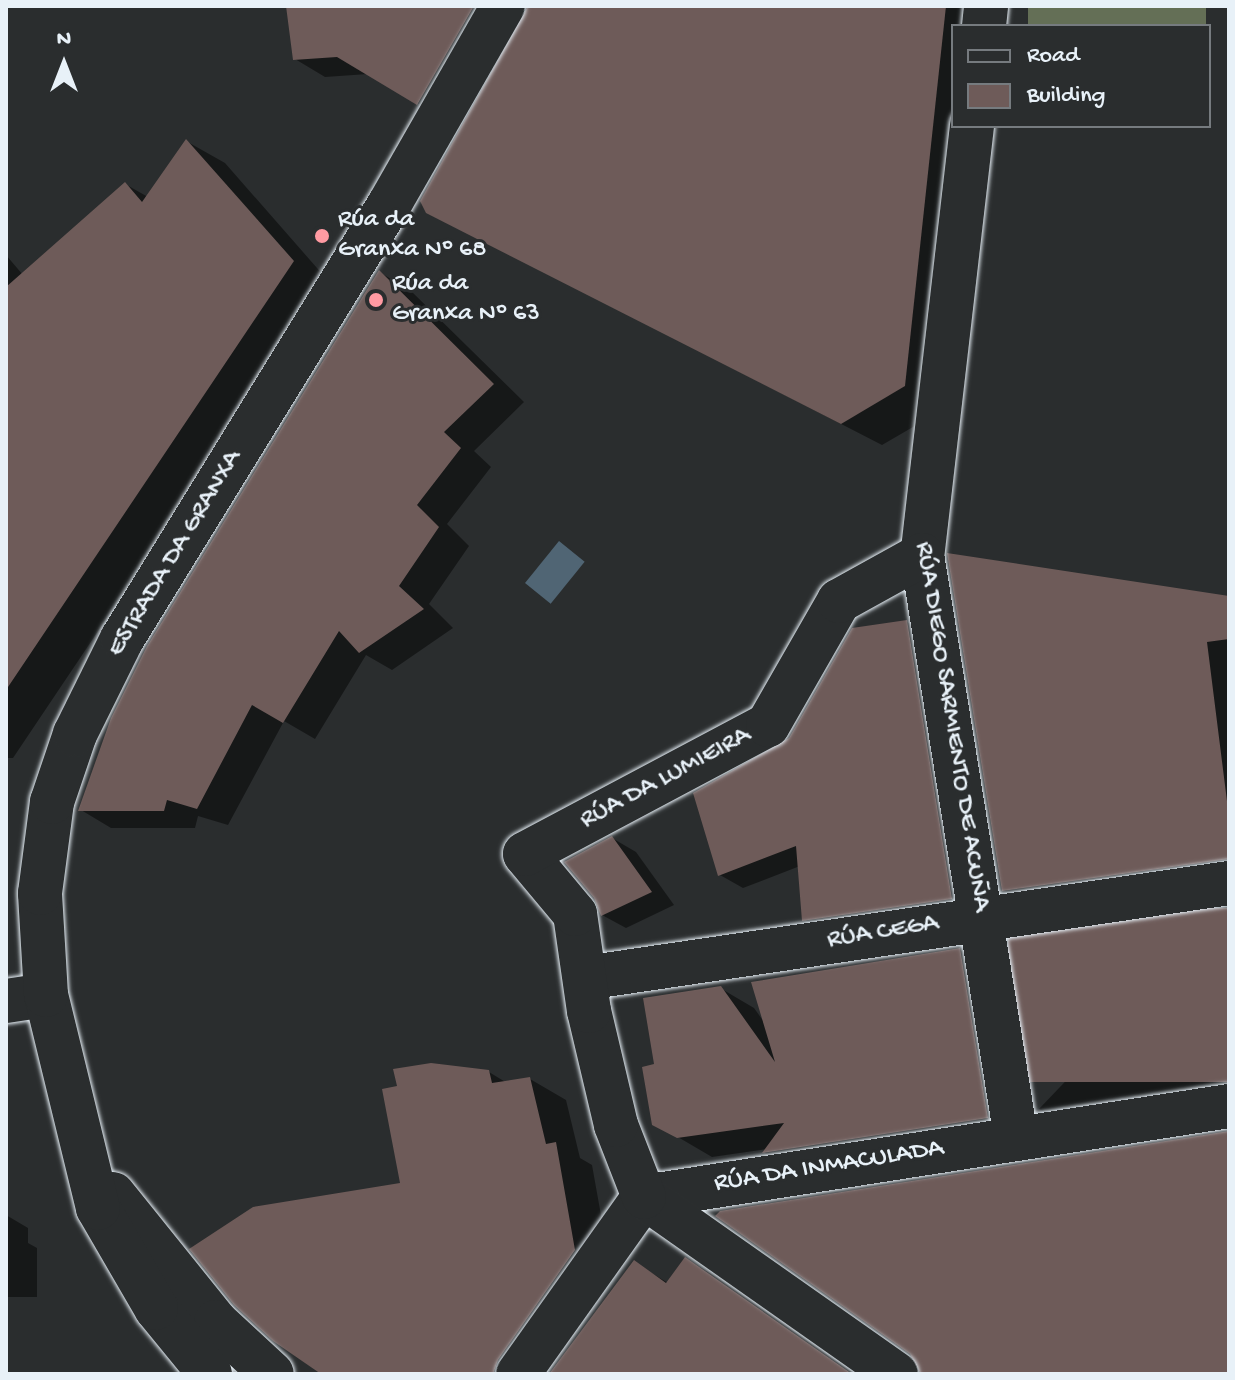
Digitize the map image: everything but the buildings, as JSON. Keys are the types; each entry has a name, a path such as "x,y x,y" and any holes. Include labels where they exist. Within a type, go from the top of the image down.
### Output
{"street":[{"name":"ESTRADA DA GRANXA","path":"210,1374 124,1260 98,1208 86,1157 26,998 40,905 45,840 63,766 97,686 389,205 503,6"},
{"name":"RÚA DIEGO SARMIENTO DE ACUÑA","path":"972,128 922,555 1016,1137"},
{"name":"RÚA DA LUMIEIRA","path":"585,978 575,914 525,854 768,725 839,601 922,555"},
{"name":"RÚA CEGA","path":"585,978 1229,883"},
{"path":"585,978 616,1125 644,1197 896,1374"},
{"name":"RÚA DA INMACULADA","path":"644,1197 1229,1106"},
{"name":"ESTRADA DA GRANXA","path":"86,1157 168,1267 272,1374"},
{"path":"518,1374 644,1197"}],"green space":[{"path":"1028,6 1206,6 1206,24 1028,24"}],"water":[{"path":"559,541 585,562 551,604 525,583"}],"place":[{"name":"Rúa da Granxa Nº 68","path":"322,236"},
{"name":"Rúa da Granxa Nº 63","path":"376,300"}]}
